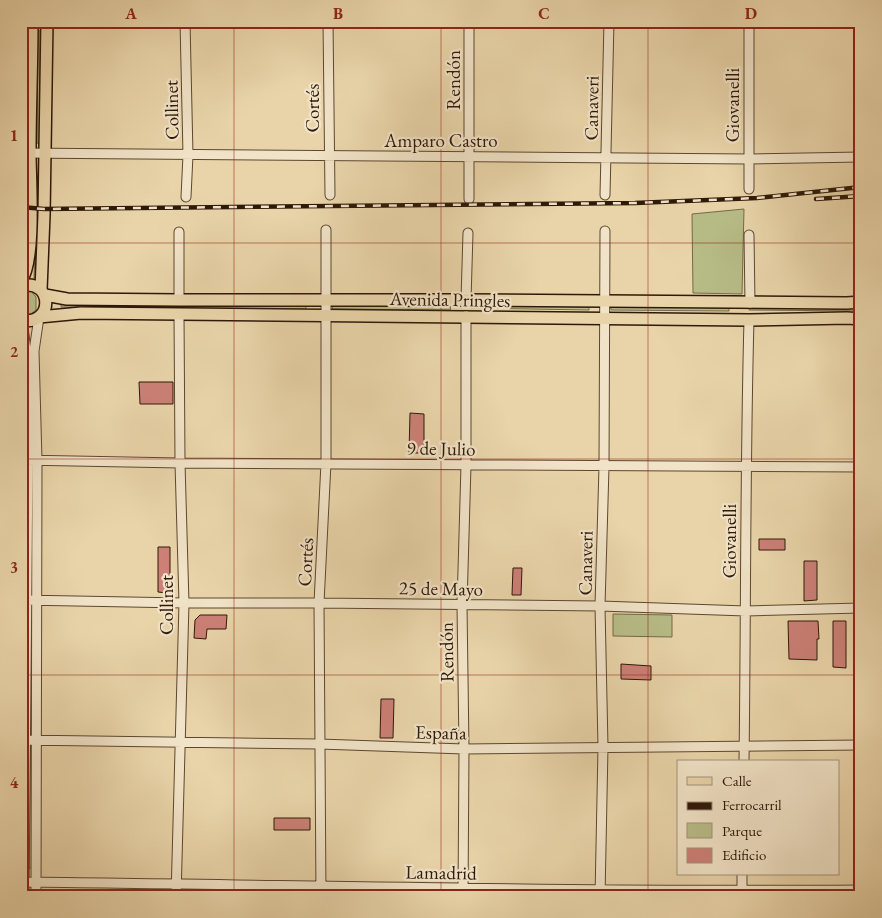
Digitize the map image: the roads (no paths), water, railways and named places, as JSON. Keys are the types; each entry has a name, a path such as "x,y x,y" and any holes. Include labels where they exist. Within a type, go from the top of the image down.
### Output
{"main road":[{"path":"21,281 26,270 29,251 31,215 26,153 32,21"},
{"path":"39,317 46,307 43,293 47,21"},
{"name":"Avenida Pringles","path":"21,286 32,285 43,293 67,299 861,302"},
{"name":"Avenida Pringles","path":"21,320 28,321 39,317 80,312 748,320 861,319"}],"street":[{"name":"Collinet","path":"185,21 188,155 186,197"},
{"name":"Cortés","path":"328,21 328,156 330,195"},
{"name":"Rendón","path":"469,21 469,200"},
{"name":"Canaveri","path":"605,195 609,21"},
{"name":"Giovanelli","path":"749,21 749,189"},
{"name":"Amparo Castro","path":"26,153 749,159 861,157"},
{"name":"Cortés","path":"322,897 320,603 326,463 326,230"},
{"name":"Canaveri","path":"600,893 603,747 600,606 604,466 605,231"},
{"path":"178,300 179,232"},
{"path":"466,300 468,233"},
{"path":"750,235 750,303"},
{"name":"Collinet","path":"176,897 184,603 180,463 179,314"},
{"name":"Rendón","path":"463,893 462,605 466,465 466,316"},
{"path":"24,897 24,600 34,351 39,317"},
{"path":"21,320 26,350 29,460 37,600 36,897"},
{"name":"Giovanelli","path":"744,760 745,467 748,320"},
{"name":"9 de Julio","path":"29,460 180,463 861,467"},
{"name":"25 de Mayo","path":"24,600 600,606 746,610 861,608"},
{"name":"España","path":"23,740 320,744 464,749 861,745"},
{"path":"742,876 742,894"},
{"name":"Lamadrid","path":"23,882 322,887 463,893 742,894 861,890"}],"railway":[{"path":"21,207 44,209 635,203 757,198 861,187"},
{"path":"816,199 861,196"}]}
